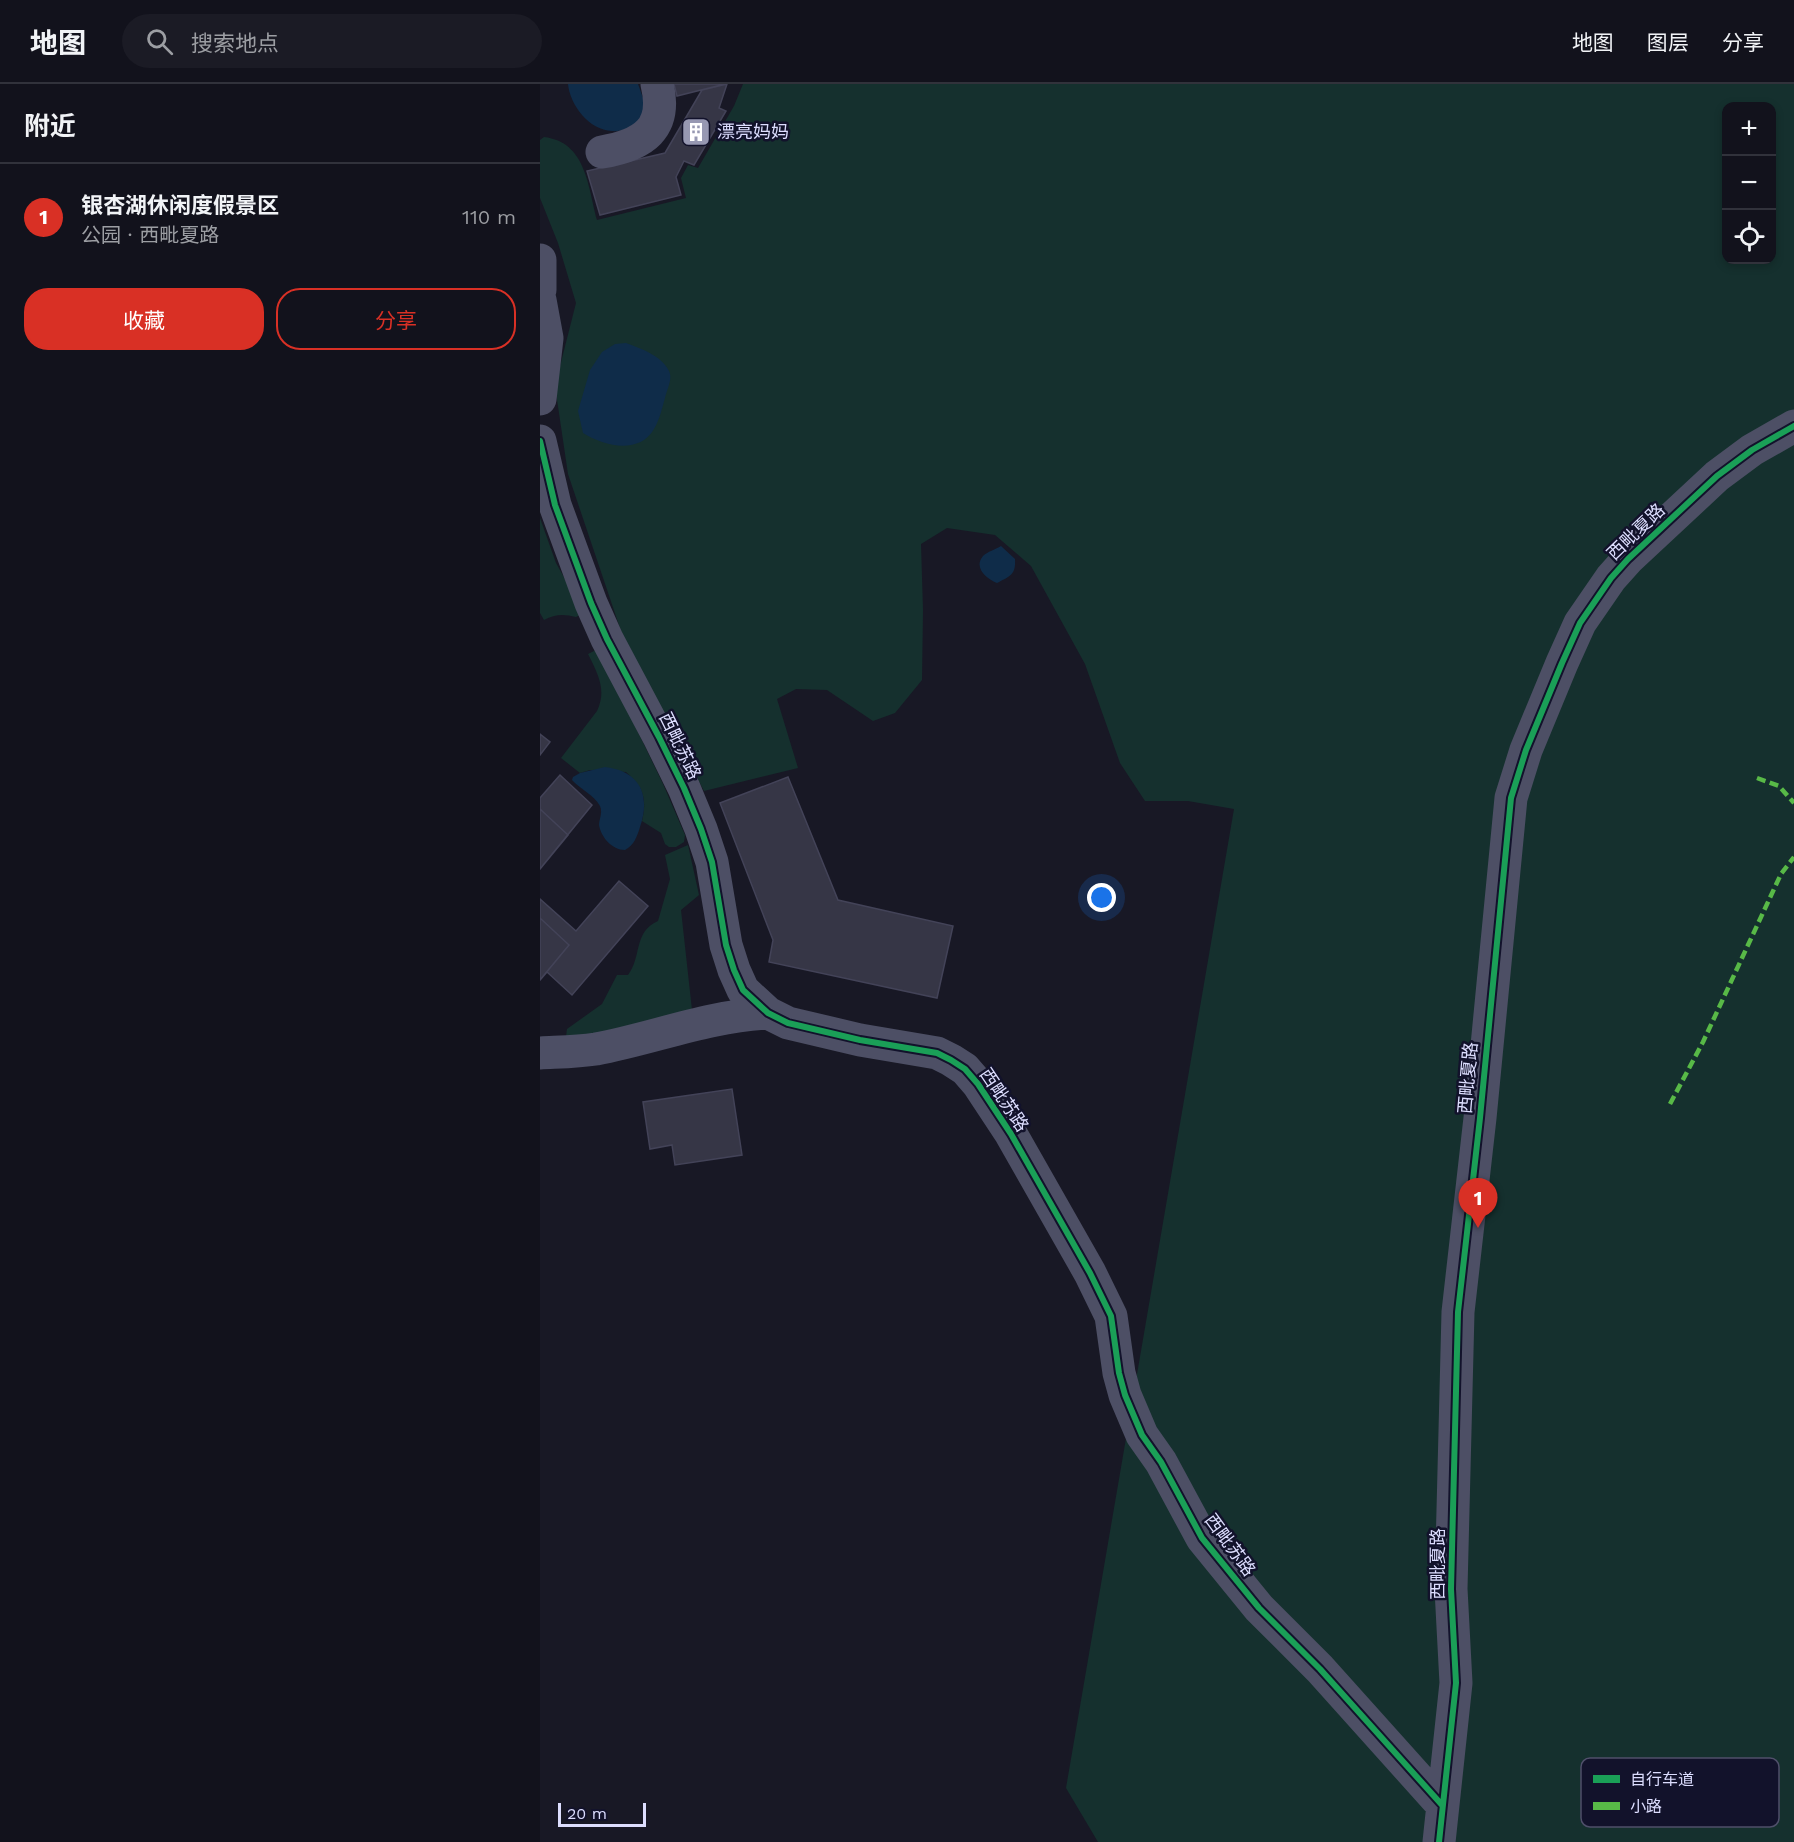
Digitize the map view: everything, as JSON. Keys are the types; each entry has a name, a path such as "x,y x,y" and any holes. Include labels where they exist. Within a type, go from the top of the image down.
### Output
{"street":[{"path":"602,152 621,149 640,141 655,128 661,99 657,84"},
{"path":"540,260 540,290"},
{"path":"540,300 547,338 540,399"},
{"name":"西毗夏路","path":"1439,1842 1456,1683 1451,1589 1458,1312 1480,1118 1511,798 1526,750 1580,623 1611,578 1628,559 1717,476 1752,450 1794,426"},
{"name":"西毗苏路","path":"540,441 555,505 591,603 607,639 669,757 701,829 712,862 720,898 726,945 743,990 768,1013 788,1023 860,1040 936,1053 965,1069 978,1084 1017,1144 1090,1273 1111,1316 1119,1373 1125,1395 1142,1435 1161,1462 1202,1538 1259,1608 1320,1669 1442,1805"},
{"path":"540,1053 594,1049 709,1020 742,1014 768,1013"}],"green space":[{"path":"743,84 1794,84 1794,1842 1098,1842 1066,1788 1234,809 1188,801 1145,801 1120,763 1085,664 1031,566 995,535 947,528 921,544 922,680 895,713 873,721 827,690 796,689 777,699 798,768 704,791 621,631 568,474 555,386 576,303 558,243 540,198 540,140 544,137 558,141 569,147 577,156 587,180 597,220 686,198 681,178 688,165 698,168 734,106"},
{"path":"540,518 556,563 584,613 576,617 560,615 544,620 540,613"},
{"path":"598,649 685,835 684,842 676,847 669,847 665,844 661,833 642,821 643,794 637,783 626,772 590,770 580,773 561,758 597,711 600,703 600,682 588,654"},
{"path":"688,845 699,895 681,910 692,1010 565,1044 567,1029 602,1004 617,975 628,975 635,961 641,938 650,926 658,921 670,879 665,855"}],"water":[{"path":"568,84 638,84 646,106 640,124 615,131 604,130 596,126 588,121 577,108 572,100"},
{"path":"626,343 656,357 666,366 670,377 661,414 654,429 640,442 621,446 601,442 583,433 578,411 590,370 602,352 615,344"},
{"path":"1001,546 1015,559 1015,564 1011,574 997,583 989,579 980,569 980,560"},
{"path":"605,767 617,769 634,779 643,795 643,815 639,831 633,843 625,850 616,848 605,838 599,825 600,806 572,780 580,773"}],"building":[{"path":"674,84 725,84 677,96"},
{"name":"漂亮妈妈","path":"727,84 719,108 726,111 694,165 684,161 676,177 681,195 600,215 587,171 665,153 702,90"},
{"path":"540,734 550,742 540,755"},
{"path":"560,775 592,805 540,869 540,798"},
{"path":"788,777 838,900 953,926 937,998 769,962 773,940 720,803"},
{"path":"540,809 568,835 540,869"},
{"path":"619,881 648,906 572,995 547,972 540,980 540,899 576,931"},
{"path":"540,918 569,945 540,980"},
{"path":"732,1089 742,1155 675,1165 672,1145 650,1149 643,1102"}],"marked path":[{"path":"1757,778 1779,786 1794,803"},
{"path":"1670,1104 1703,1042 1781,874 1794,857"}],"cycle path":[{"path":"1439,1842 1456,1683 1451,1589 1458,1312 1480,1118 1511,798 1526,750 1580,623 1611,578 1628,559 1717,476 1752,450 1794,426"},
{"path":"540,441 555,505 591,603 607,639 684,788 701,829 712,862 726,945 743,990 768,1013 788,1023 860,1040 937,1053 965,1069 978,1084 1011,1134 1090,1273 1111,1316 1119,1373 1125,1395 1142,1435 1161,1462 1202,1538 1259,1608 1320,1669 1442,1805"}],"place":[{"name":"漂亮妈妈","path":"696,132"},
{"name":"银杏湖休闲度假景区","path":"1478,1228"}]}
